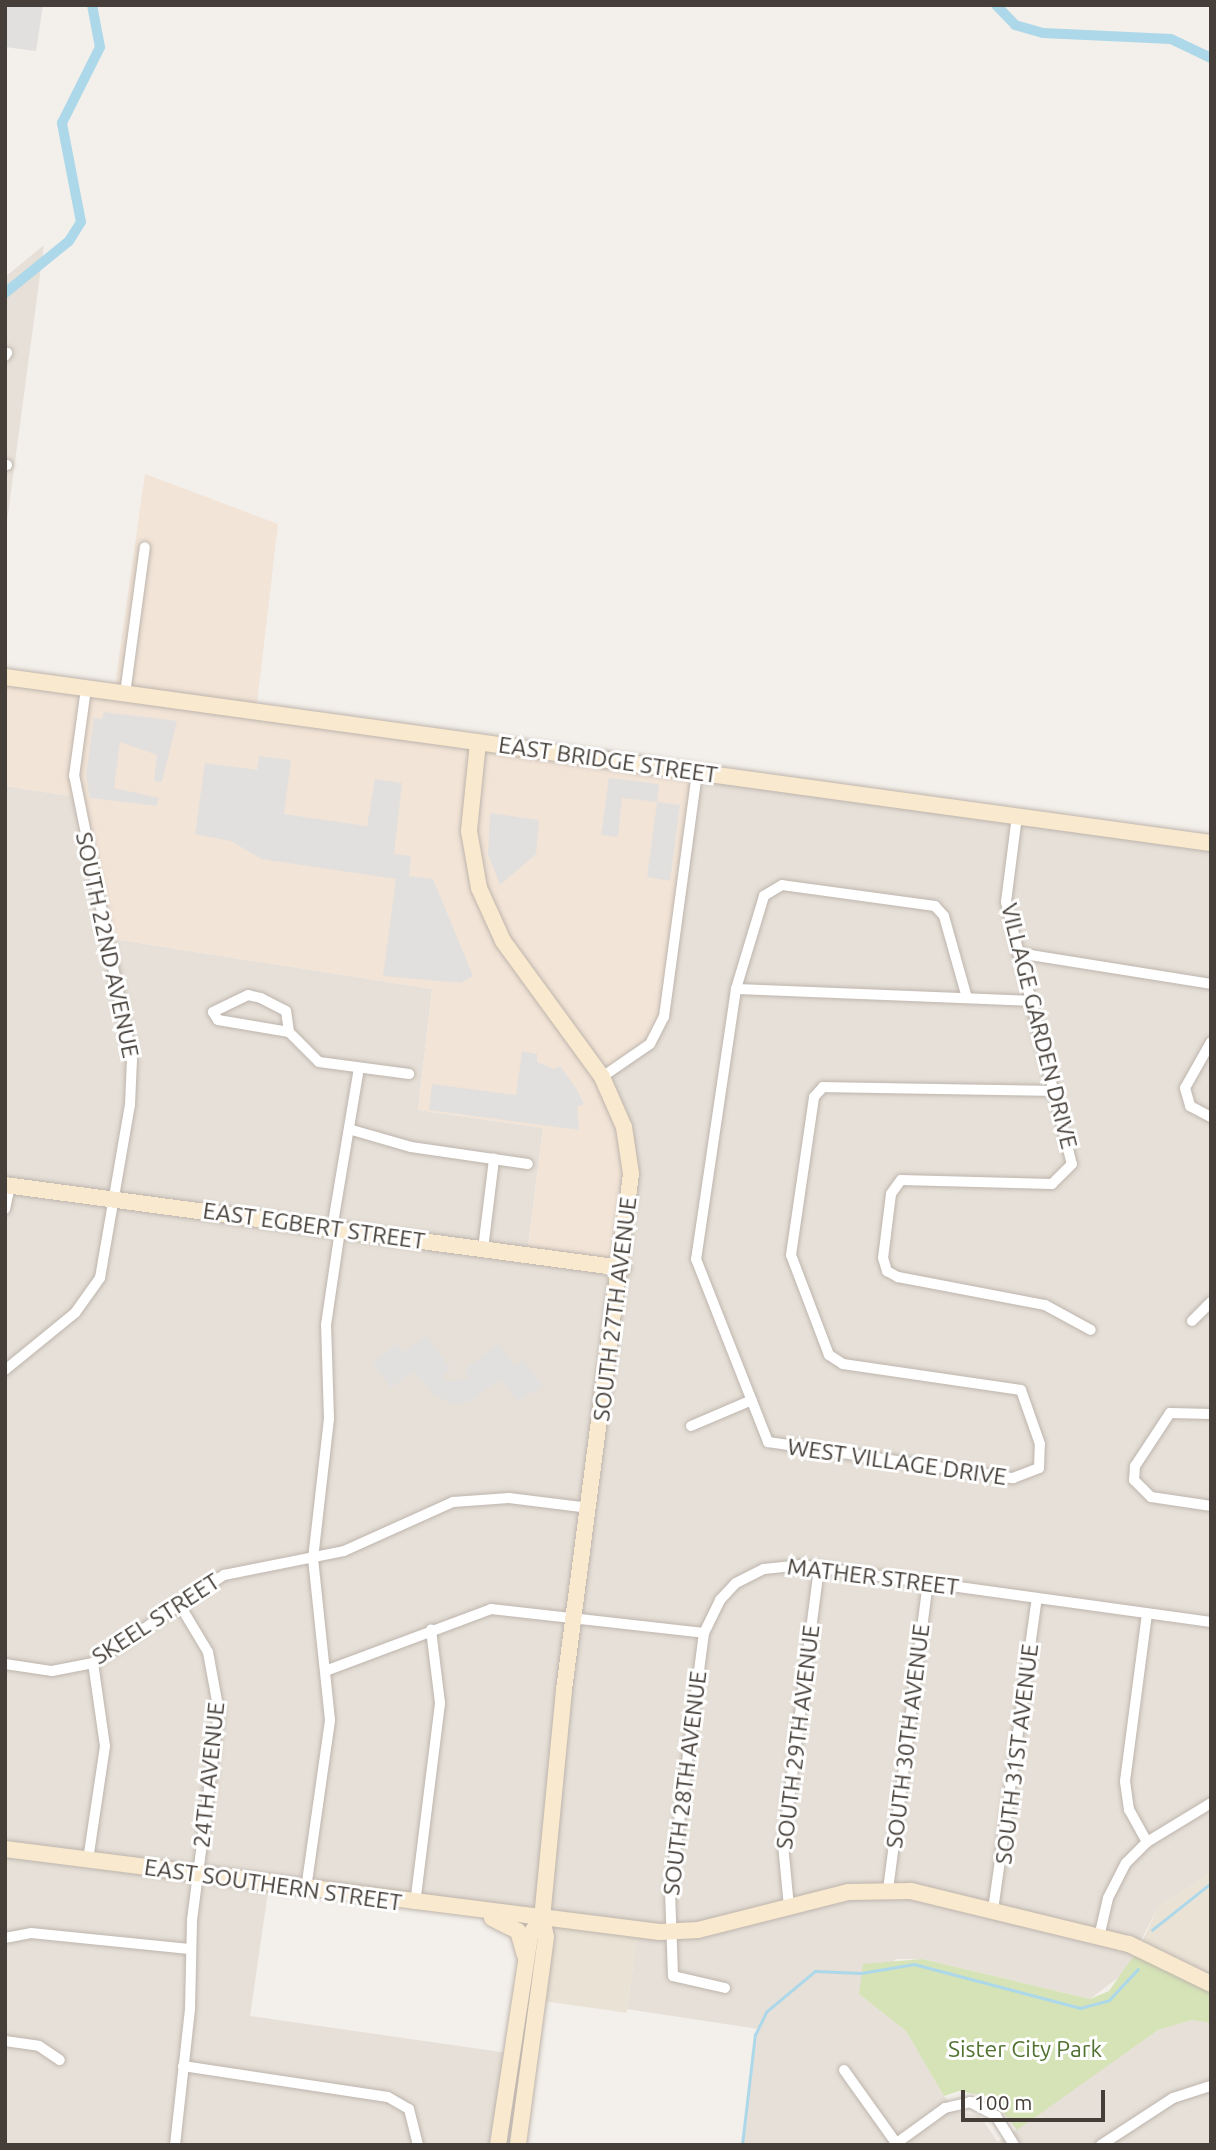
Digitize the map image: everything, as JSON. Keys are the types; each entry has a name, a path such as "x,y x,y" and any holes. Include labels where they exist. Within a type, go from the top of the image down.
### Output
{"main road":[{"name":"EAST BRIDGE STREET","path":"5,677 1211,843"},
{"name":"SOUTH 27TH AVENUE","path":"478,742 469,831 484,902 503,941 602,1077 631,1158 622,1268 575,1615 542,1917 546,1937 518,2145"},
{"name":"EAST EGBERT STREET","path":"8,1185 622,1268"},
{"name":"EAST SOUTHERN STREET","path":"5,1849 415,1904 671,1932 789,1907 888,1890"},
{"path":"888,1890 993,1910 1099,1937 1182,1965 1211,1984"},
{"path":"470,1910 513,1927 526,1961"},
{"name":"SOUTH 27TH AVENUE","path":"498,2145 530,1935 542,1917"}],"street":[{"path":"125,694 145,547"},
{"name":"SOUTH 22ND AVENUE","path":"5,1370 60,1326 94,1288 106,1261 117,1199 132,1060 76,791 86,688"},
{"path":"602,1077 650,1044 664,1017 697,772"},
{"name":"VILLAGE GARDEN DRIVE","path":"1017,816 1006,902 1053,1091 1073,1156 1065,1177 1052,1184 901,1180 891,1194 883,1258 887,1271 898,1277 1045,1305 1091,1330"},
{"name":"WEST VILLAGE DRIVE","path":"967,998 940,909 782,885 764,896 736,989 696,1264 766,1439 781,1447 999,1477 1036,1472 1042,1454 1021,1390 838,1362 829,1355 791,1255 814,1097 823,1087 1053,1091"},
{"path":"1018,953 1211,985"},
{"path":"736,989 1029,1000"},
{"path":"289,1032 218,1020 213,1012 248,995 261,998 286,1011 289,1032 310,1058 359,1068 410,1074"},
{"path":"1211,1042 1185,1088 1190,1106 1211,1118"},
{"path":"306,1889 330,1720 328,1670 313,1559 329,1419 326,1334 336,1230 359,1068"},
{"path":"352,1130 411,1147 528,1164"},
{"path":"483,1248 494,1159"},
{"path":"5,1209 8,1185"},
{"path":"1192,1321 1211,1302"},
{"path":"691,1426 752,1400"},
{"path":"1211,1414 1170,1413 1135,1466 1134,1480 1151,1497 1211,1506"},
{"name":"SKEEL STREET","path":"5,1665 52,1671 93,1663 178,1602 236,1570 313,1559 468,1499 589,1508"},
{"name":"MATHER STREET","path":"704,1633 720,1600 746,1577 779,1565 819,1567 1211,1622"},
{"name":"SOUTH 29TH AVENUE","path":"789,1907 783,1845 819,1567"},
{"name":"SOUTH 30TH AVENUE","path":"888,1890 929,1583"},
{"name":"SOUTH 31ST AVENUE","path":"993,1910 1037,1598"},
{"name":"24TH AVENUE","path":"175,2145 183,2066 189,1949 219,1701 208,1652 178,1602"},
{"path":"328,1670 384,1654 431,1630 491,1609 575,1615 704,1633"},
{"path":"1147,1613 1125,1782 1129,1810 1147,1842"},
{"path":"415,1904 439,1724 431,1630"},
{"name":"SOUTH 28TH AVENUE","path":"704,1633 671,1860 673,1976 725,1988"},
{"path":"88,1860 106,1746 93,1663"},
{"path":"1099,1937 1112,1888 1147,1842 1211,1803"},
{"path":"5,1938 31,1933 189,1949"},
{"path":"5,2041 39,2046 60,2060"},
{"path":"183,2066 380,2095 409,2109"},
{"path":"845,2070 895,2144 945,2108 970,2102 996,2116 1014,2145"},
{"path":"1101,2145 1172,2098 1211,2086"},
{"path":"409,2109 419,2102"},
{"path":"409,2109 418,2145"}],"shaded area":[{"path":"5,5 43,5 36,51 5,47"},
{"path":"44,245 5,536 5,277"},
{"path":"145,474 278,524 256,712 697,772 660,1029 602,1077 624,1127 622,1268 527,1255 543,1128 418,1110 432,989 107,938 77,797 5,786 5,677 114,692"},
{"path":"104,712 177,721 162,782 154,781 157,755 120,742 114,788 159,798 157,806 90,798 86,775 94,718 102,719"},
{"path":"259,756 291,760 284,814 367,826 375,779 402,783 394,854 411,856 409,876 433,879 473,976 461,983 383,976 396,879 261,859 231,841 195,834 205,763 257,770"},
{"path":"697,772 1211,843 1211,1873 1159,1906 1123,1974 1090,1999 922,1959 896,1959 859,1994 906,2031 944,2096 959,2112 979,2115 998,2142 1158,2030 1192,2020 1211,2023 1211,2145 742,2145 758,2029 627,2009 638,1930 269,1885 250,2016 529,2056 518,2145 5,2145 5,786 77,797 107,938 432,989 418,1110 543,1128 527,1254 602,1077"},
{"path":"609,778 659,784 657,802 622,798 618,837 601,835"},
{"path":"657,802 680,805 670,881 647,877"},
{"path":"490,813 539,820 536,854 500,885 488,854"},
{"path":"522,1051 537,1054 537,1062 554,1069 560,1066 576,1088 584,1104 577,1107 579,1130 429,1110 432,1084 516,1095"},
{"path":"426,1336 451,1369 442,1376 447,1382 469,1378 465,1369 499,1344 515,1366 523,1360 543,1386 518,1401 500,1379 469,1402 454,1405 433,1394 414,1371 391,1388 372,1363 397,1344 404,1352"},
{"path":"1211,1873 1211,1984 1139,1948 1159,1906"},
{"path":"542,1917 638,1930 627,2013 530,1999"}],"green space":[{"name":"Sister City Park","path":"1139,1948 1211,1984 1211,2023 1192,2020 1158,2030 1017,2130 991,2097 959,2091 944,2096 906,2031 859,1994 863,1964 922,1959 1090,1999 1109,1991"}],"waterway":[{"path":"5,293 69,241 81,222 62,123 100,47 92,5"},
{"path":"996,5 1015,25 1043,33 1171,39 1211,58"},
{"path":"1152,1930 1211,1883"},
{"path":"742,2145 755,2035 766,2012 815,1971 861,1973 914,1964 1080,2008 1109,2000 1138,1969"}]}
